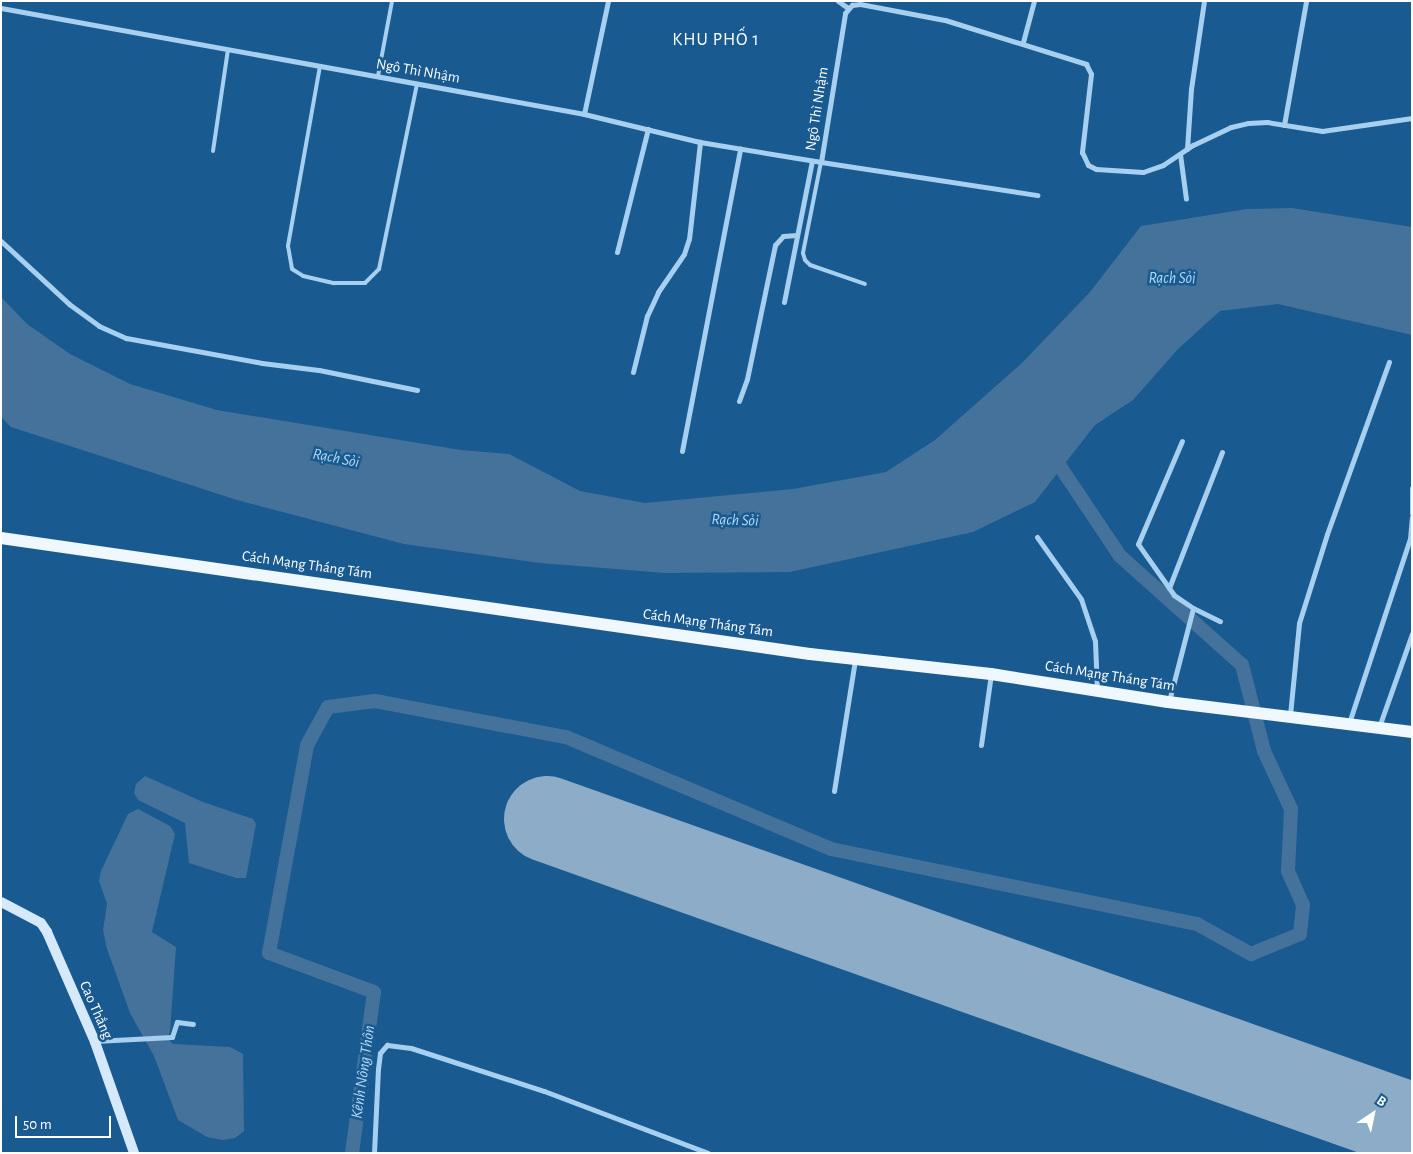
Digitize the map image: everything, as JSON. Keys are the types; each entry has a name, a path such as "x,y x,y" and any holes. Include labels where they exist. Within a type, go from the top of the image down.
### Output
{"main road":[{"name":"Cách Mạng Tháng Tám","path":"1,538 855,660 991,674 1168,702 1287,715 1412,732"}],"street":[{"path":"584,114 608,1"},
{"path":"838,1 848,8 865,3 879,4 946,20 1023,42 1078,61 1090,69 1082,152 1088,165 1096,169 1143,172 1162,165 1187,149 1231,127 1267,122 1322,131 1344,131 1412,118"},
{"path":"1023,42 1034,1"},
{"path":"1187,149 1191,89 1204,1"},
{"path":"1284,124 1306,1"},
{"name":"Ngô Thì Nhậm","path":"1,8 584,114 700,142 821,162 848,8"},
{"path":"617,252 648,129"},
{"path":"633,372 647,316 689,239 700,142"},
{"path":"682,451 740,149"},
{"path":"1180,154 1186,199"},
{"path":"784,302 812,161"},
{"path":"821,162 1037,195"},
{"path":"739,401 747,379 775,246 783,236 797,235"},
{"path":"1,242 69,304 99,326 126,338 262,363 320,370 417,390"},
{"path":"1287,715 1296,636 1302,614 1327,534 1389,362"},
{"path":"1182,441 1138,544 1169,588 1193,608 1220,621"},
{"path":"1169,588 1222,452"},
{"path":"1412,488 1412,513"},
{"path":"1349,723 1410,539 1412,517"},
{"path":"1037,537 1081,599 1095,641 1099,668 1097,691"},
{"path":"1168,702 1186,628 1193,608"},
{"path":"1379,727 1412,634"},
{"path":"834,791 855,660"},
{"path":"981,745 991,674"},
{"name":"Cao Thắng","path":"1,902 41,923 47,932 98,1041 134,1153"},
{"path":"98,1041 172,1037 178,1022 193,1024"},
{"path":"374,1153 378,1068 380,1053 387,1045 411,1048 544,1091 708,1153"}],"lane":[{"path":"378,76 392,1"},
{"path":"213,151 228,50"},
{"path":"320,66 288,246 292,269 303,276 334,282 365,284 379,269 417,84"},
{"path":"821,162 803,253 805,260 810,265 865,284"}],"water":[{"name":"Rạch Sỏi","path":"1292,208 1412,227 1412,335 1278,304 1220,311 1178,349 1133,400 1095,425 1035,502 973,532 790,572 666,573 540,563 404,544 237,500 11,427 1,417 1,297 27,324 70,354 130,384 217,410 461,450 509,454 580,491 645,503 793,489 886,472 935,440 1022,363 1090,292 1141,226 1247,209"},
{"path":"145,776 203,802 253,819 256,824 246,878 236,878 189,863 185,823 138,800 134,793 136,784"},
{"path":"138,809 170,826 175,834 152,932 176,947 170,1032 167,1038 173,1044 230,1047 243,1054 244,1131 235,1138 223,1140 207,1137 178,1120 154,1056 130,1013 107,949 103,930 107,904 99,881 101,871 128,814"}],"waterway":[{"name":"Kênh Nông Thôn","path":"352,1153 374,992 269,953 307,745 328,707 375,701 566,737 831,849 1197,924 1251,954 1300,934 1303,905 1288,871 1291,809 1264,751 1242,665 1120,556 1051,453"}],"runway":[{"path":"547,819 1412,1126"}],"district":[{"name":"KHU PHỐ 1","path":"716,40"}]}
